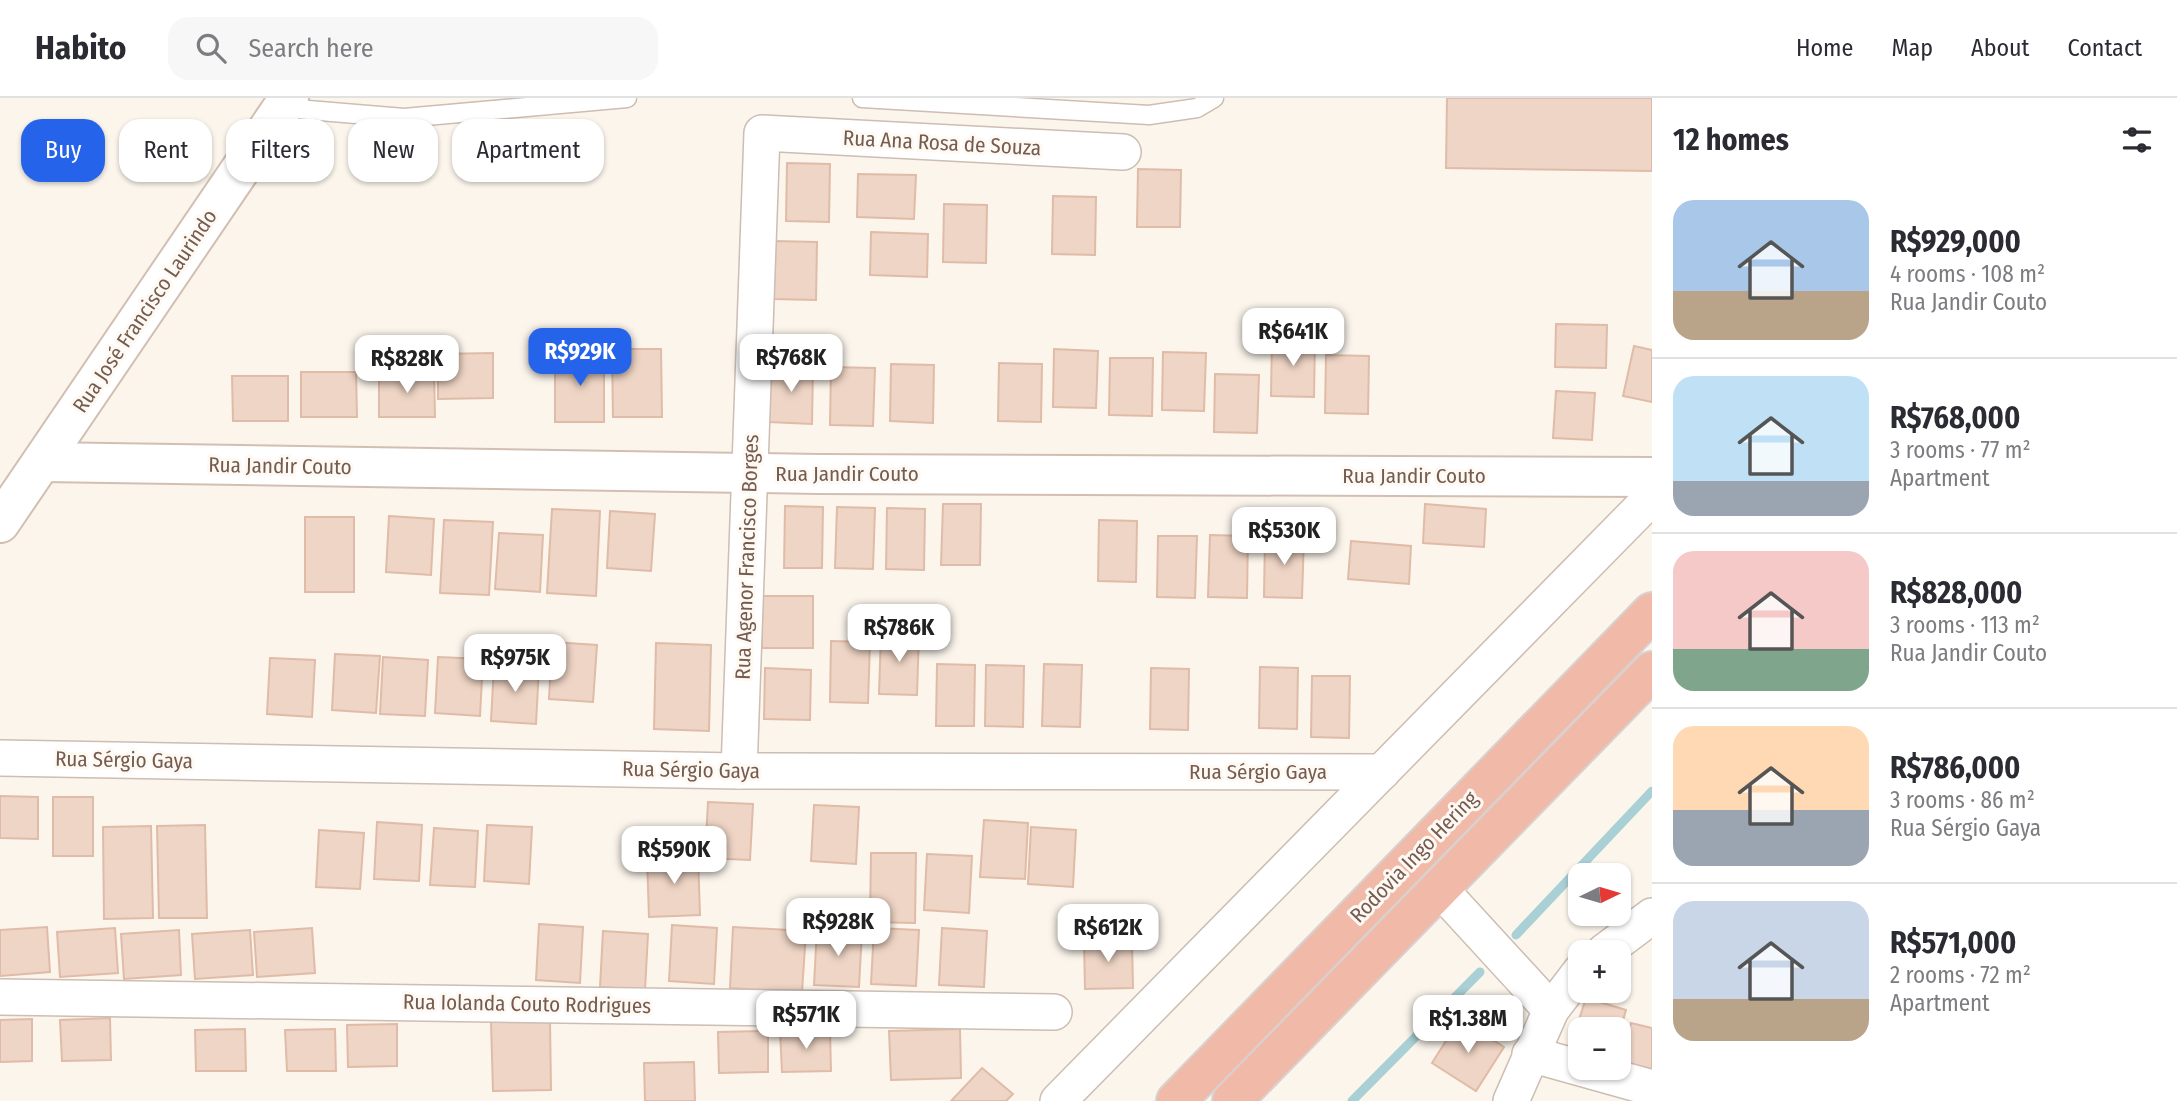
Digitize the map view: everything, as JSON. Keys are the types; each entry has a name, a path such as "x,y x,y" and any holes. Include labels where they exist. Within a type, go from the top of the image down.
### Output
{"highway":[{"name":"Rodovia Ingo Hering","path":"1175,1101 1652,612"},
{"name":"Rodovia Ingo Hering","path":"1232,1101 1652,671"}],"street":[{"name":"Rua José Francisco Laurindo","path":"0,523 286,103"},
{"name":"Rua Ana Rosa de Souza","path":"762,133 1123,152"},
{"name":"Rua Agenor Francisco Borges","path":"739,771 762,133"},
{"name":"Rua Jandir Couto","path":"43,462 749,473 1652,477"},
{"path":"1058,1101 1652,497"},
{"name":"Rua Sérgio Gaya","path":"0,758 739,771 1381,772"},
{"path":"1439,888 1551,1010"},
{"path":"1620,940 1652,916"},
{"path":"1511,1101 1551,1010 1568,988"},
{"name":"Rua Iolanda Couto Rodrigues","path":"0,997 1054,1012"},
{"path":"1530,1054 1652,1088"}],"lane":[{"path":"286,103 404,118 627,98"},
{"path":"862,98 1149,116 1197,108 1214,98"}],"building":[{"path":"1447,98 1652,98 1652,171 1446,168"},
{"path":"787,163 830,164 829,222 786,221"},
{"path":"1138,169 1181,170 1180,227 1137,227"},
{"path":"858,174 916,175 914,219 857,217"},
{"path":"1053,196 1096,197 1095,255 1052,254"},
{"path":"944,204 987,205 986,263 943,262"},
{"path":"871,232 928,234 927,277 870,275"},
{"path":"774,241 817,242 816,300 773,299"},
{"path":"1556,324 1607,325 1606,368 1555,367"},
{"path":"1272,338 1315,339 1314,397 1271,396"},
{"path":"1634,346 1652,350 1652,402 1623,396"},
{"path":"612,349 661,349 662,417 613,417"},
{"path":"1054,349 1098,351 1096,408 1053,407"},
{"path":"1163,352 1206,353 1204,411 1162,410"},
{"path":"493,353 493,398 438,399 438,354"},
{"path":"604,353 604,422 555,422 555,354"},
{"path":"1326,355 1369,356 1368,414 1325,413"},
{"path":"1110,358 1153,358 1152,416 1109,415"},
{"path":"999,363 1042,364 1041,422 998,421"},
{"path":"891,364 934,365 933,423 890,421"},
{"path":"770,365 813,366 812,424 769,422"},
{"path":"831,367 875,368 873,426 830,425"},
{"path":"301,372 356,372 357,417 301,417"},
{"path":"379,373 434,373 435,417 379,417"},
{"path":"1215,374 1259,375 1257,433 1214,432"},
{"path":"232,376 288,376 288,421 233,421"},
{"path":"1556,391 1595,393 1592,440 1553,438"},
{"path":"943,504 981,504 980,565 941,565"},
{"path":"1425,504 1486,509 1484,547 1423,543"},
{"path":"785,506 823,507 822,568 784,568"},
{"path":"837,507 875,508 873,569 835,568"},
{"path":"887,508 925,509 924,570 886,569"},
{"path":"552,509 600,511 596,596 547,593"},
{"path":"610,511 655,514 651,571 607,568"},
{"path":"389,516 434,519 431,575 386,572"},
{"path":"305,517 354,517 354,592 305,592"},
{"path":"444,520 493,522 489,595 440,593"},
{"path":"1099,520 1137,521 1136,582 1098,581"},
{"path":"499,533 543,535 540,592 495,589"},
{"path":"1210,535 1248,536 1247,598 1208,597"},
{"path":"1265,535 1304,537 1302,598 1264,597"},
{"path":"1158,536 1197,536 1195,598 1157,597"},
{"path":"1351,541 1411,546 1409,584 1348,579"},
{"path":"762,596 813,596 813,648 762,648"},
{"path":"881,633 919,634 917,695 879,694"},
{"path":"831,641 870,642 868,703 830,702"},
{"path":"552,642 597,645 593,702 549,699"},
{"path":"656,643 711,645 709,731 654,729"},
{"path":"335,654 380,656 376,713 332,710"},
{"path":"383,657 428,660 425,716 380,714"},
{"path":"438,657 483,659 480,716 435,713"},
{"path":"270,658 315,660 312,717 267,714"},
{"path":"937,664 975,665 974,726 936,726"},
{"path":"1044,664 1082,665 1080,727 1042,726"},
{"path":"494,665 539,667 536,724 491,721"},
{"path":"986,665 1024,666 1023,727 985,726"},
{"path":"1260,667 1298,668 1297,729 1259,728"},
{"path":"765,668 811,670 810,720 764,719"},
{"path":"1151,668 1189,669 1188,730 1150,729"},
{"path":"1312,676 1350,676 1349,738 1311,737"},
{"path":"0,796 38,797 38,839 0,838"},
{"path":"53,797 93,797 93,856 53,856"},
{"path":"708,802 753,804 750,860 705,858"},
{"path":"814,805 859,807 856,864 811,861"},
{"path":"984,820 1028,823 1025,879 980,877"},
{"path":"377,822 422,825 419,881 374,879"},
{"path":"205,825 207,918 159,918 157,826"},
{"path":"487,825 532,827 529,884 484,881"},
{"path":"151,826 153,918 104,919 103,827"},
{"path":"1031,827 1076,830 1073,887 1028,884"},
{"path":"434,828 478,831 475,887 430,885"},
{"path":"319,830 364,833 360,889 316,887"},
{"path":"871,853 916,853 915,923 870,922"},
{"path":"927,854 972,856 969,913 924,910"},
{"path":"698,856 700,915 649,917 647,858"},
{"path":"539,924 583,927 580,983 536,980"},
{"path":"672,925 717,928 714,984 669,981"},
{"path":"47,927 50,972 0,976 0,930"},
{"path":"733,927 806,931 802,992 730,988"},
{"path":"115,928 118,973 60,977 57,932"},
{"path":"312,928 315,973 257,977 254,932"},
{"path":"817,928 862,931 859,987 814,985"},
{"path":"874,928 919,930 916,986 871,984"},
{"path":"942,928 987,931 984,987 939,985"},
{"path":"179,930 181,975 124,979 121,934"},
{"path":"250,930 253,975 195,979 192,934"},
{"path":"603,931 648,934 645,990 600,987"},
{"path":"1084,940 1132,940 1133,988 1085,989"},
{"path":"1584,1003 1603,1003 1626,1010 1624,1017 1580,1017"},
{"path":"110,1018 111,1060 62,1061 60,1020"},
{"path":"32,1019 32,1061 0,1062 0,1020"},
{"path":"1460,1019 1504,1047 1476,1091 1432,1063"},
{"path":"550,1021 551,1090 493,1091 491,1022"},
{"path":"1631,1023 1652,1028 1652,1069 1631,1064"},
{"path":"397,1024 397,1066 348,1067 347,1025"},
{"path":"245,1029 246,1071 196,1071 195,1030"},
{"path":"335,1029 336,1071 287,1071 285,1030"},
{"path":"960,1029 961,1078 891,1080 889,1031"},
{"path":"830,1030 831,1071 782,1072 780,1031"},
{"path":"768,1031 768,1072 719,1073 718,1032"},
{"path":"694,1062 695,1101 645,1101 644,1063"},
{"path":"982,1068 1013,1094 1006,1101 951,1101"}],"waterway":[{"path":"1516,935 1652,791"},
{"path":"1352,1101 1480,972"}]}
